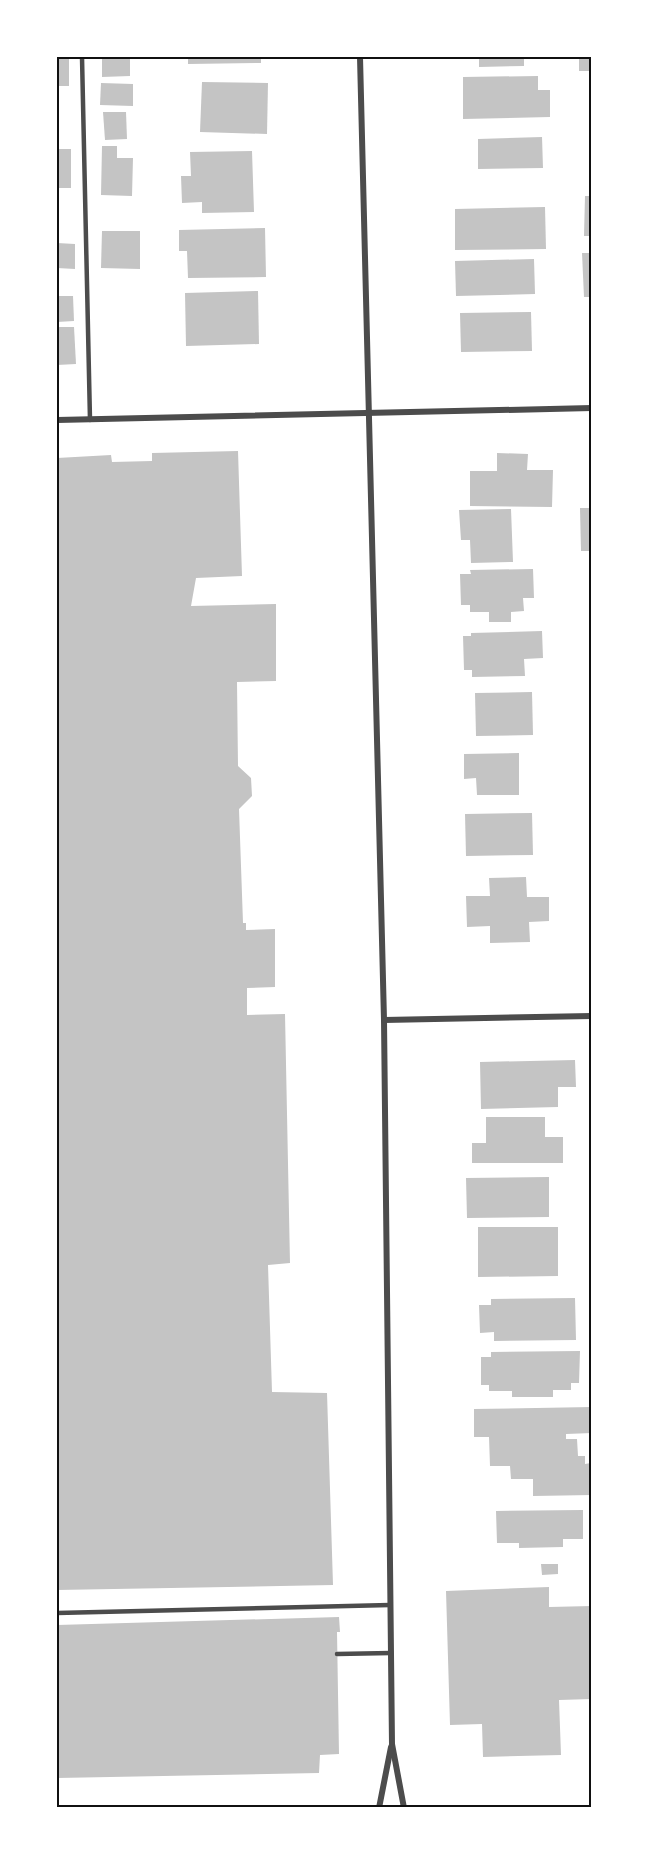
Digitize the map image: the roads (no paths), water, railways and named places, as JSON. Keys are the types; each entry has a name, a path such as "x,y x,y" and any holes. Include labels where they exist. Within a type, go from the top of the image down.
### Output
{"street":[{"path":"360,57 384,1020 392,1743 404,1808"},
{"path":"57,420 592,408"},
{"path":"384,1020 592,1016"},
{"path":"379,1808 392,1743"}],"lane":[{"path":"82,57 90,420"},
{"path":"57,1613 390,1605"},
{"path":"337,1654 391,1653"}]}
